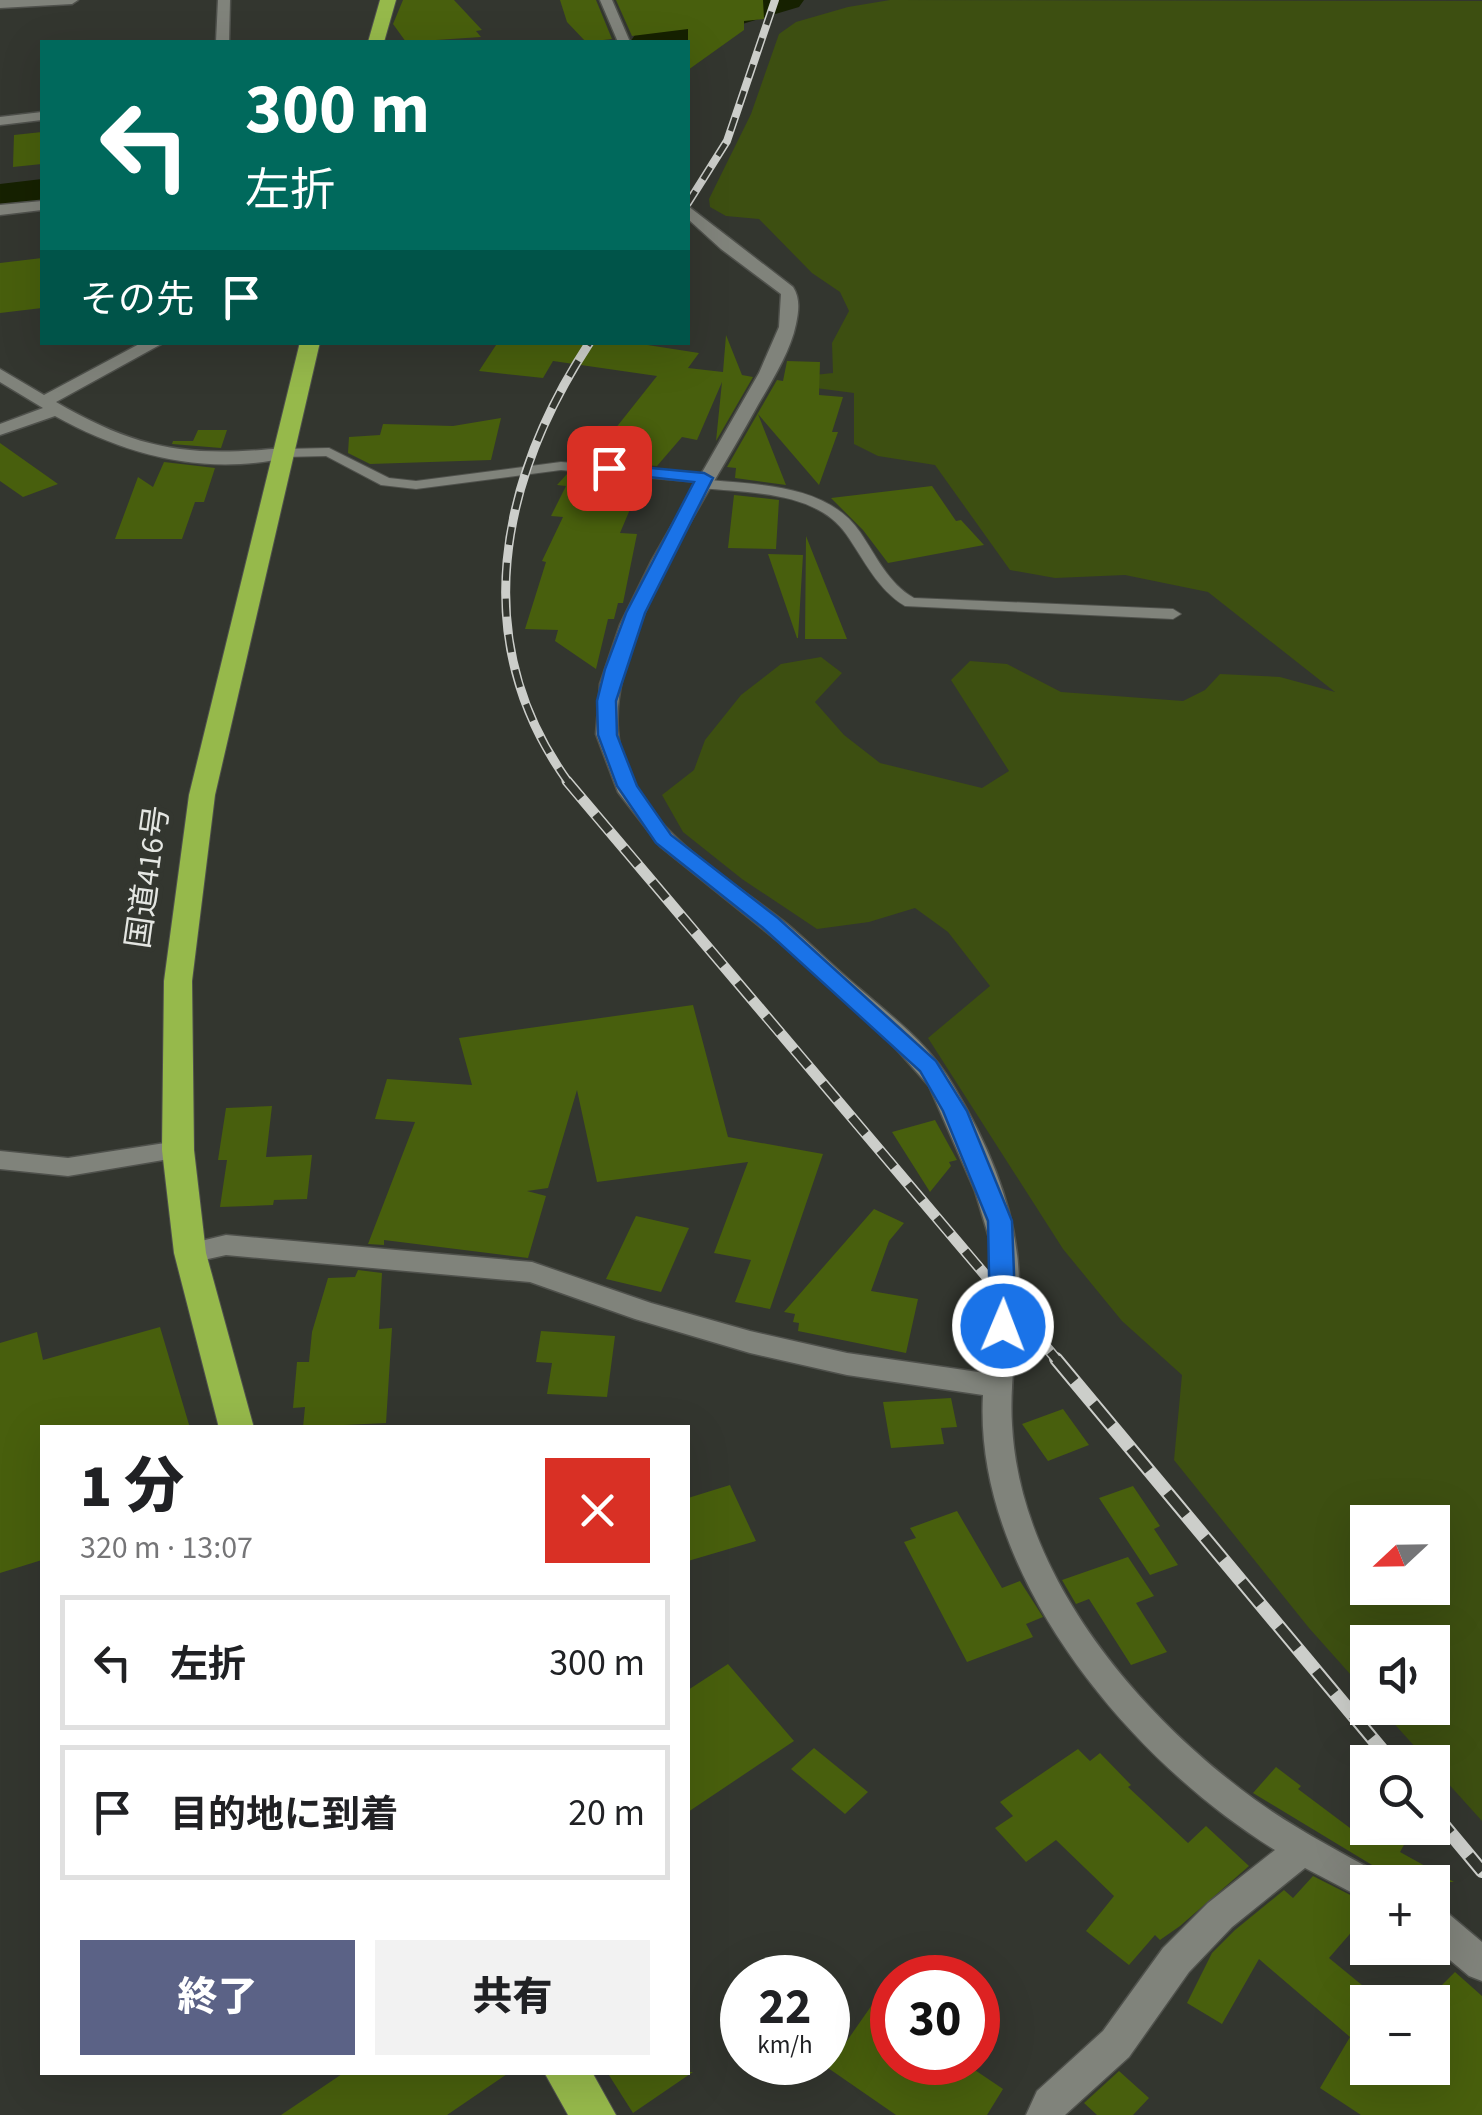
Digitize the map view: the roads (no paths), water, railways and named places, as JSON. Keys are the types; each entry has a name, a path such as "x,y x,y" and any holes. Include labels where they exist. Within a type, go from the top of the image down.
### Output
{"highway":[{"path":"377,40 388,0"},
{"name":"国道416号","path":"236,1425 190,1254 178,1150 178,981 202,795 309,345"},
{"path":"568,2075 594,2115"}],"street":[{"path":"0,4 72,0"},
{"path":"223,40 224,0"},
{"path":"606,0 623,39"},
{"path":"0,120 40,116"},
{"path":"0,210 40,206"},
{"path":"690,213 738,258 786,288 792,308 770,364 703,481 625,641 606,701 607,735 627,786 664,839 770,923 928,1066 955,1111 1000,1221 1005,1296 997,1426 1003,1478 1030,1554 1069,1624 1111,1683 1179,1755 1228,1799 1302,1849 1350,1875"},
{"path":"0,430 153,345"},
{"path":"0,374 49,406 148,451 169,456 284,454"},
{"path":"0,1160 68,1167 178,1150"},
{"path":"190,1254 226,1245 532,1272 645,1312 750,1342 847,1364 1000,1386"},
{"path":"1045,2115 1050,2104 1116,2044 1176,1960 1220,1914 1302,1849"},
{"path":"1450,1937 1482,1964"}],"lane":[{"path":"284,454 329,452 386,482 416,485 561,466 703,481 828,508 842,518 895,596 911,603 1172,614"}],"waterway":[{"path":"654,40 787,0"},
{"path":"0,196 40,191"}],"railway":[{"path":"690,200 727,141 775,0"},
{"path":"569,783 537,729 516,673 507,617 507,561 517,504 534,449 559,394 588,345"},
{"path":"567,781 1058,1361"},
{"path":"1056,1359 1378,1745"},
{"path":"1450,1833 1482,1871"}]}
